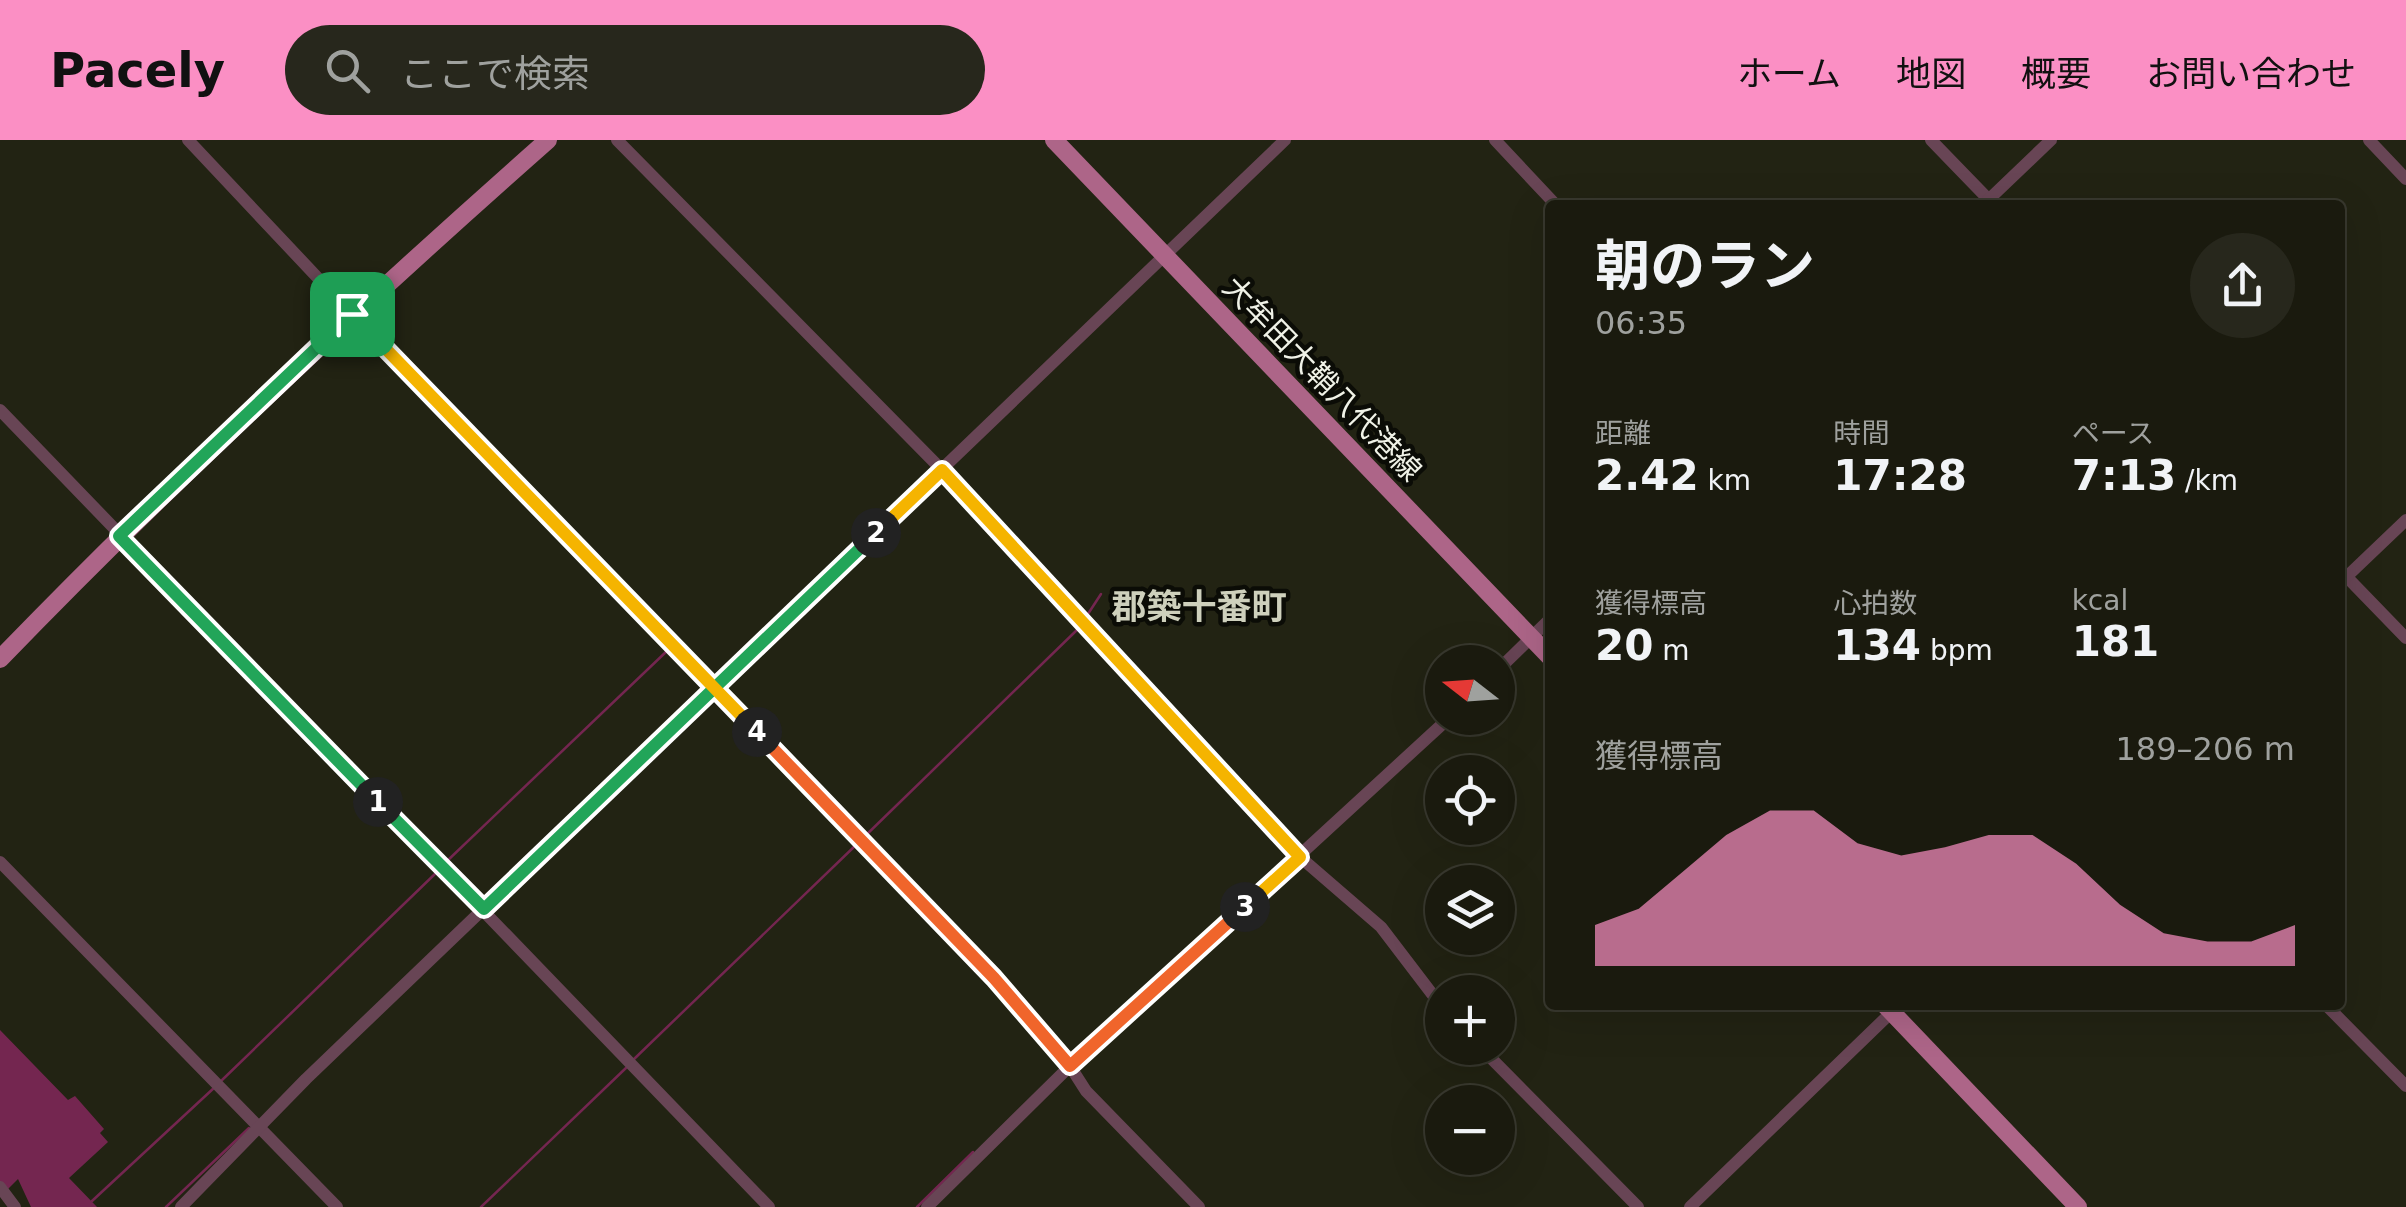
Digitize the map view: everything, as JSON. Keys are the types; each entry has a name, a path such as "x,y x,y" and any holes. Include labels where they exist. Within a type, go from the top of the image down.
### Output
{"main road":[{"path":"0,659 119,536 352,314 548,140"},
{"name":"大牟田大鞘八代港線","path":"1054,140 1545,651"},
{"path":"1895,1010 2078,1207"}],"street":[{"path":"188,140 994,978 1070,1066 1086,1091 1199,1207"},
{"path":"617,140 942,470 1300,857 1381,927 1425,985"},
{"path":"181,1207 255,1122 1285,140"},
{"path":"1495,140 1551,200"},
{"path":"1931,140 1985,200"},
{"path":"1991,200 2051,140"},
{"path":"2369,140 2406,179"},
{"path":"0,410 769,1207"},
{"path":"2345,573 2406,520"},
{"path":"2345,579 2406,638"},
{"path":"1515,653 1545,624"},
{"path":"927,1207 1070,1066 1432,735"},
{"path":"0,862 337,1207"},
{"path":"1690,1207 1889,1010"},
{"path":"2331,1010 2406,1086"},
{"path":"1498,1065 1638,1207"},
{"path":"0,1187 15,1207"}],"shaded area":[{"path":"0,1030 68,1100 75,1096 104,1129 100,1133 108,1142 69,1178 97,1207 31,1207 18,1179 0,1197"}],"waterway":[{"path":"1086,617 1101,594"},
{"path":"862,839 1079,628"},
{"path":"446,862 668,650"},
{"path":"632,1061 857,844"},
{"path":"220,1082 437,872"},
{"path":"481,1207 627,1067"},
{"path":"92,1201 215,1087"},
{"path":"166,1207 249,1128"},
{"path":"917,1207 973,1152"}],"district":[{"name":"郡築十番町","path":"1199,607"}],"route":[{"path":"352,314 119,536 484,909 649,753 714,689 942,470 1300,857 1070,1066 994,978 775,750 714,689 707,682 443,411 352,314"}]}
